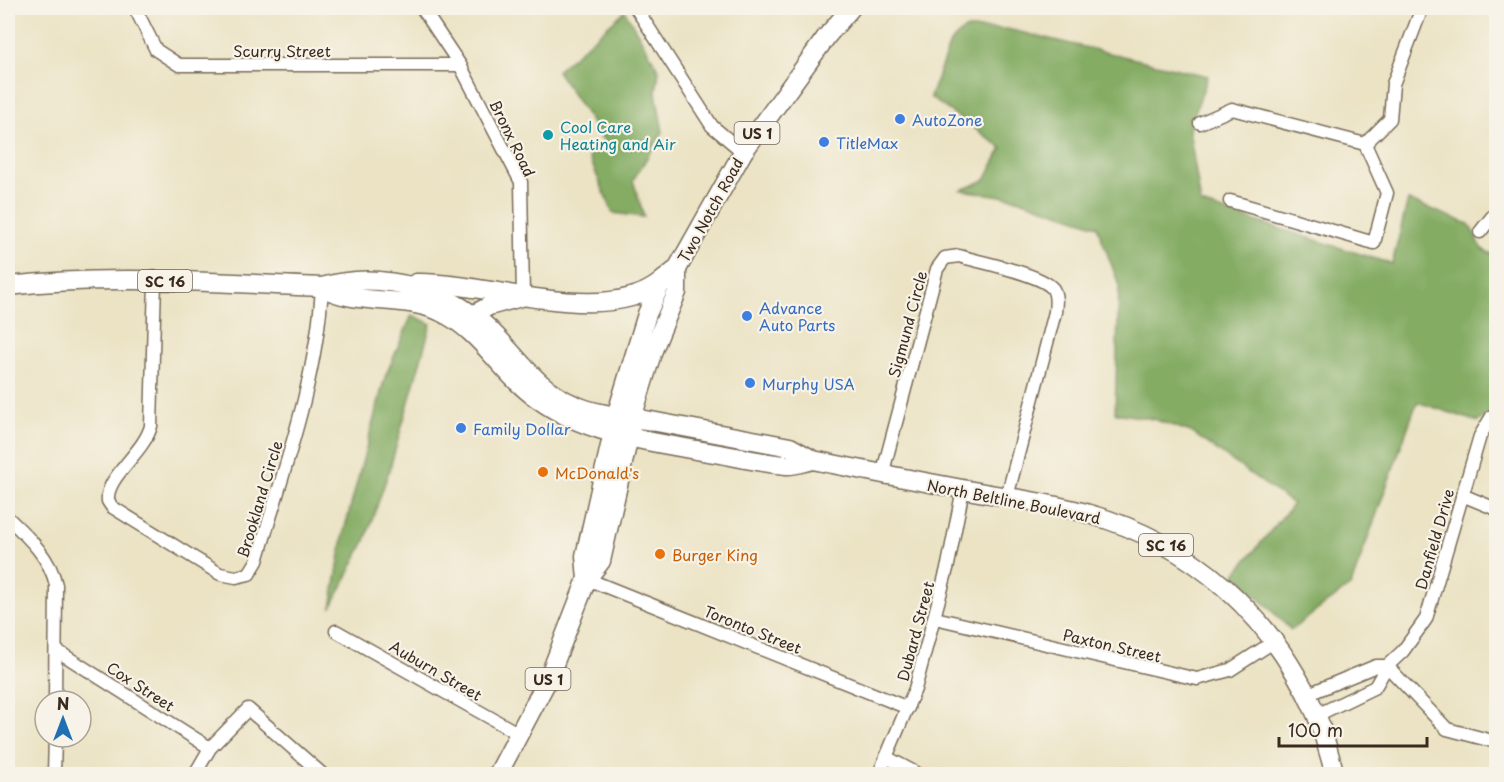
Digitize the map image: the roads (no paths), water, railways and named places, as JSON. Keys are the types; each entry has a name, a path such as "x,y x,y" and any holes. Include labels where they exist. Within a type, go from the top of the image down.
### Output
{"main road":[{"name":"Two Notch Road","path":"498,774 521,735 549,677 587,579 601,561 623,426 648,314 662,281 677,269 743,152 827,36 851,8"},
{"name":"Two Notch Road","path":"623,426 677,292 677,269"},
{"name":"SC 16","path":"8,286 69,281 155,281 322,287"},
{"path":"322,287 343,281 396,284 441,283 523,297 610,302 648,314"},
{"path":"610,302 639,296 662,281"},
{"path":"396,284 444,298 466,319 513,377 537,399 572,420 623,426"},
{"path":"322,287 340,297 420,305 466,319 489,306 523,297"},
{"name":"North Beltline Boulevard","path":"623,426 788,465 813,460 1087,513 1126,526 1164,544 1217,579 1246,607 1275,641 1317,715 1335,774"}],"street":[{"name":"Scurry Street","path":"135,8 156,50 179,65 460,64"},
{"name":"Bronx Road","path":"422,8 460,64 520,182 523,297"},
{"path":"636,8 712,126 743,152"},
{"path":"1365,144 1390,119 1393,84 1422,8"},
{"path":"1200,123 1232,109 1365,144"},
{"path":"1230,201 1374,243 1387,193 1365,144"},
{"path":"1480,232 1497,212"},
{"name":"Sigmund Circle","path":"882,475 937,269 945,258 959,256 1041,280 1053,289 1055,296 1055,312 1007,497"},
{"name":"Brookland Circle","path":"155,281 151,426 142,448 108,489 108,501 112,507 220,574 236,577 244,576 253,570 259,554 309,378 318,334 322,287"},
{"name":"Danfield Drive","path":"1317,715 1375,687 1387,666 1403,651 1426,619 1480,436 1492,416 1497,413"},
{"name":"Dubard Street","path":"879,774 908,708 935,618 963,489"},
{"path":"1462,495 1497,509"},
{"path":"8,518 32,542 53,570 56,585 55,689"},
{"name":"Toronto Street","path":"587,579 908,708"},
{"name":"Paxton Street","path":"935,618 1197,679 1230,670 1275,641"},
{"name":"Auburn Street","path":"336,631 521,735"},
{"name":"Cox Street","path":"56,650 210,748"},
{"path":"1306,695 1376,666 1387,666 1447,729 1497,742"},
{"path":"195,774 210,748 248,709 322,774"},
{"path":"54,774 55,749"},
{"path":"886,757 918,774"}],"place":[{"name":"AutoZone","path":"900,119"},
{"name":"Cool Care Heating and Air","path":"548,135"},
{"name":"TitleMax","path":"824,142"},
{"name":"Advance Auto Parts","path":"747,316"},
{"name":"Murphy USA","path":"750,383"},
{"name":"Family Dollar","path":"461,428"},
{"name":"McDonald's","path":"543,472"},
{"name":"Burger King","path":"660,554"}]}
